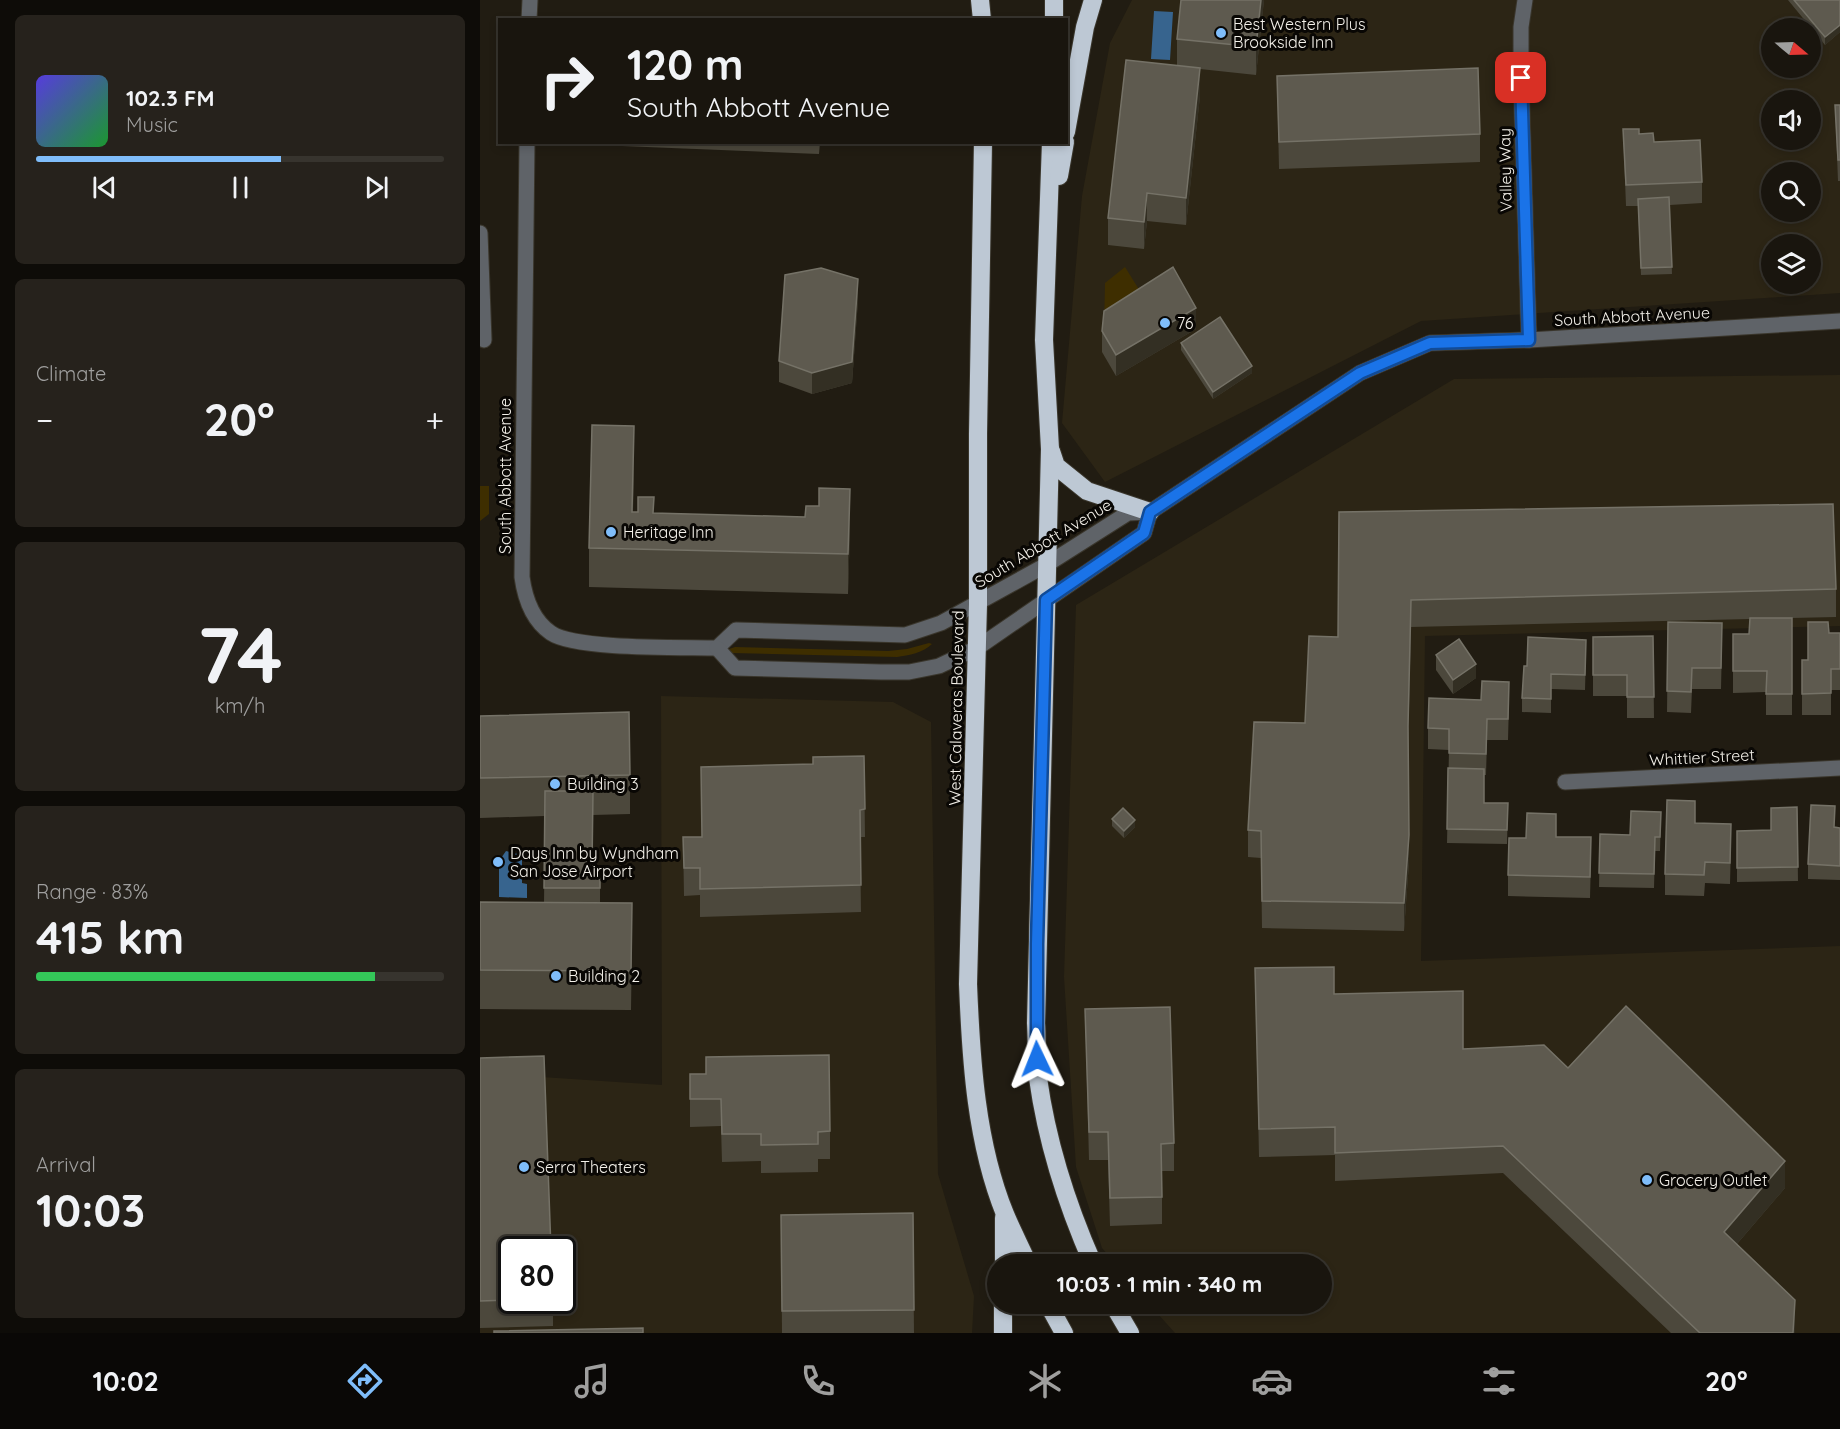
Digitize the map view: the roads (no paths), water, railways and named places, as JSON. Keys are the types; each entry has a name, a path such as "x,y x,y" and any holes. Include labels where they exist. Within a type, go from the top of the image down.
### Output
{"highway":[{"path":"980,0 982,18"},
{"path":"1054,0 1054,18"},
{"path":"1068,121 1085,27 1093,0"},
{"name":"West Calaveras Boulevard","path":"983,144 978,415 978,604 968,984 970,1037 983,1132 1004,1214 1023,1254"},
{"path":"1051,144 1044,340 1050,448 1036,989 1038,1077 1055,1162 1089,1254"},
{"path":"1048,240 1065,144"},
{"path":"1050,448 1056,466 1087,491 1150,512"},
{"path":"1004,1214 1004,1254"},
{"path":"1003,1314 1003,1333"},
{"path":"1054,1314 1064,1333"},
{"path":"1119,1314 1130,1333"}],"street":[{"path":"529,18 530,0"},
{"name":"Valley Way","path":"1525,0 1521,27 1521,78 1529,340"},
{"name":"South Abbott Avenue","path":"527,144 522,578 524,594 534,616 552,633 569,641 717,648 736,630 905,635 941,624 1046,565 1128,513 1150,512 1360,373 1430,343 1529,340 1840,321"},
{"path":"480,233 484,340"},
{"path":"717,648 735,668 909,672 939,666 977,648 1144,533 1150,512"},
{"name":"Whittier Street","path":"1565,782 1840,768"}],"water":[{"path":"1154,11 1173,12 1170,60 1151,59"},
{"path":"506,851 518,854 522,860 522,883 527,884 527,898 499,897 499,861"}],"place":[{"name":"Best Western Plus Brookside Inn","path":"1221,33"},
{"name":"76","path":"1165,323"},
{"name":"Heritage Inn","path":"611,532"},
{"name":"Building 3","path":"555,784"},
{"name":"Days Inn by Wyndham San Jose Airport","path":"498,862"},
{"name":"Building 2","path":"556,976"},
{"name":"Serra Theaters","path":"524,1167"},
{"name":"Grocery Outlet","path":"1647,1180"}]}
